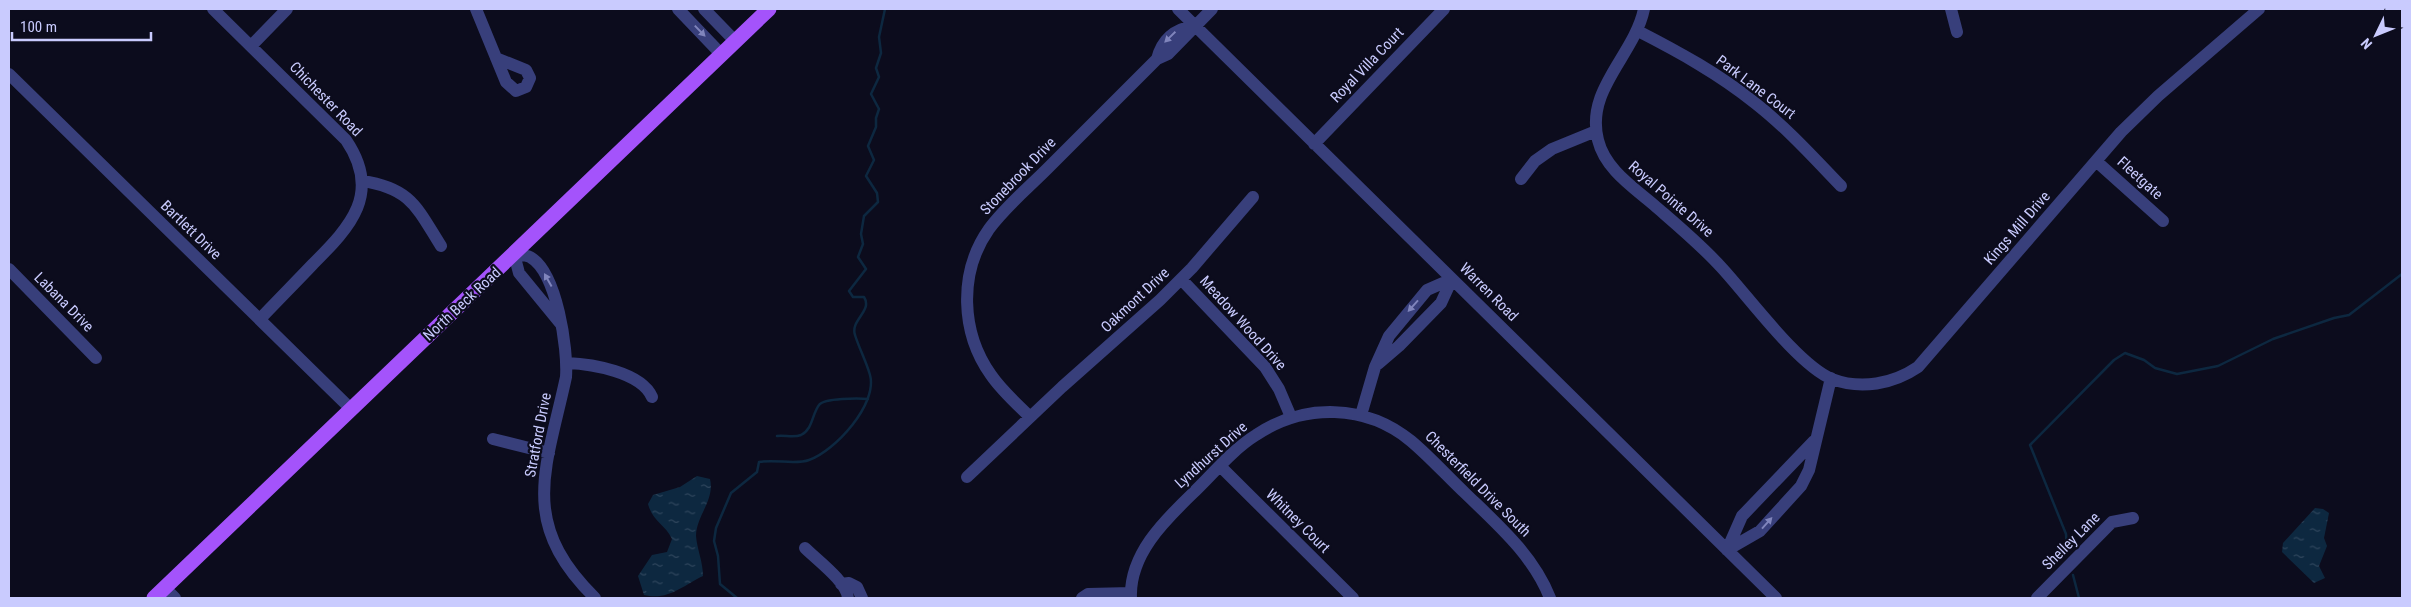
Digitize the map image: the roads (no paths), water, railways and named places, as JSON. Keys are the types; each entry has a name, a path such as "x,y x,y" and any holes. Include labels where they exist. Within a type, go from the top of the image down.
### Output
{"main road":[{"name":"North Beck Road","path":"165,595 351,409 768,9"}],"street":[{"name":"Chichester Road","path":"213,9 346,140 357,159 362,182 359,205 347,229 260,319"},
{"path":"251,46 287,9"},
{"path":"476,9 496,58"},
{"path":"678,9 721,54"},
{"path":"704,9 735,41"},
{"name":"Warren Road","path":"1178,9 1776,598"},
{"name":"Stonebrook Drive","path":"1030,417 992,376 982,361 972,337 967,297 971,267 976,253 997,218 1157,59 1168,54 1212,9"},
{"name":"Royal Villa Court","path":"1314,144 1444,9"},
{"name":"Royal Pointe Drive","path":"1644,9 1638,31 1601,94 1596,113 1596,131 1603,154 1616,172 1708,253 1806,361 1831,378"},
{"path":"1951,9 1957,32"},
{"name":"Kings Mill Drive","path":"1831,378 1853,384 1875,384 1898,379 1918,367 2096,161 2146,107 2259,9"},
{"name":"Park Lane Court","path":"1638,31 1693,60 1738,90 1791,134 1841,186"},
{"name":"Bartlett Drive","path":"9,75 351,409"},
{"path":"1521,179 1535,161 1552,149 1596,131"},
{"name":"Fleetgate","path":"2096,161 2164,220"},
{"path":"362,182 384,184 407,198 415,205 441,246"},
{"name":"Oakmont Drive","path":"967,477 1030,417 1135,324 1181,279 1253,197"},
{"name":"Stratford Drive","path":"560,323 519,273 514,254 530,258 549,280 560,323 567,363 566,377 543,492 548,529 564,563 595,598"},
{"name":"Labana Drive","path":"11,274 96,358"},
{"name":"Meadow Wood Drive","path":"1181,279 1265,367 1279,389 1291,417"},
{"path":"1361,416 1374,367 1389,336 1405,314 1427,290 1452,279"},
{"path":"1374,367 1399,346 1441,303 1452,279"},
{"path":"567,363 588,364 616,371 648,388 652,398"},
{"path":"1727,550 1760,531 1801,486 1809,470 1814,441 1831,378"},
{"name":"Lyndhurst Drive","path":"1132,591 1139,563 1154,533 1168,516 1220,466 1255,436 1291,417 1326,411 1361,416"},
{"name":"Chesterfield Drive South","path":"1361,416 1393,428 1419,448 1514,542 1538,572 1550,598"},
{"path":"493,439 550,453"},
{"path":"1727,550 1742,516 1814,441"},
{"name":"Whitney Court","path":"1220,466 1354,598"},
{"name":"Shelley Lane","path":"2037,598 2112,522 2133,518"},
{"path":"805,548 841,584 846,590 848,598"},
{"path":"841,584 849,583 857,587 862,598"},
{"path":"1082,598 1088,594 1132,591"}],"water":[{"path":"697,476 710,479 711,487 696,536 703,576 668,594 660,596 644,595 638,576 652,555 667,552 672,539 653,515 648,504 653,495 680,487"},
{"path":"2315,508 2323,509 2329,513 2324,538 2327,546 2319,566 2325,578 2314,583 2282,552 2283,543"}],"waterway":[{"path":"737,598 720,584 718,556 714,541 716,528 731,493 757,472 759,462 809,460 831,447 852,425 868,399 871,387 870,375 854,330 866,307 866,302 864,297 853,297 849,291 866,269 858,257 863,244 861,234 864,216 878,202 877,193 866,176 874,160 868,146 876,127 879,109 871,94 879,77 876,68 881,53 879,37 885,9"},
{"path":"2067,552 2066,534 2030,445 2114,360 2125,353 2144,360 2155,368 2177,374 2218,366 2273,339 2334,318 2349,315 2402,274"},
{"path":"777,436 801,435 808,429 819,405 822,403 842,399 868,399"},
{"path":"2073,575 2079,598"}]}
